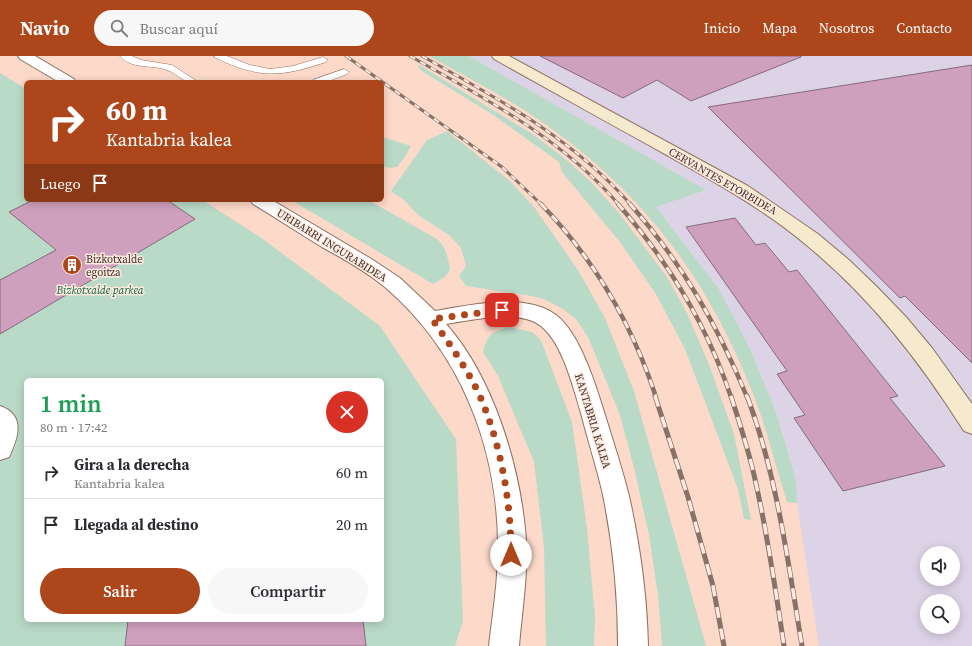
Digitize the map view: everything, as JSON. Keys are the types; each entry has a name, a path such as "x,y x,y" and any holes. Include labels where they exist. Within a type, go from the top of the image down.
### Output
{"street":[{"path":"25,56 66,80"},
{"name":"CERVANTES ETORBIDEA","path":"499,56 742,190 775,210 805,233 872,292 904,328 952,391 972,424"},
{"name":"URIBARRI INGURABIDEA","path":"262,202 375,270 392,282 432,319 456,352 478,394 493,431 503,473 511,526 511,584 504,646"},
{"name":"KANTABRIA KALEA","path":"432,319 487,311 518,310 534,314 547,320 556,328 564,339 595,420 617,501 627,568 633,646"},
{"path":"0,416 7,426 6,437 0,449"}],"lane":[{"path":"125,56 139,63 169,67 190,80"},
{"path":"219,56 242,67 259,71 280,72 299,68 323,60"},
{"path":"322,80 344,72"}],"shaded area":[{"path":"469,56 972,56 972,646 819,646 797,503 796,480 776,412 751,351 719,289 656,207 705,190"}],"green space":[{"path":"429,56 469,56 706,190 656,207 719,289 751,351 776,412 796,480 797,503 787,502 761,417 733,347 713,308 691,272 666,238 639,206 609,176 576,147 539,120 512,103"},
{"path":"418,65 534,135 564,158 590,181 619,213 667,277 687,313 710,367 734,434 751,520 744,519 738,489 685,349 656,294 620,242 562,172 559,162 492,114 420,70"},
{"name":"Bizkotxalde parkea","path":"0,73 24,88 24,202 205,202 260,237 380,326 456,439 463,621 455,646 0,646"},
{"path":"447,131 510,181 534,207 578,270 605,318 634,391 706,646 662,646 658,595 649,535 634,468 620,415 588,337 576,319 563,309 546,300 532,296 466,286 459,276 466,266 461,248 449,235 419,216 404,200 391,191 427,140"},
{"path":"384,138 411,146 397,167 389,168 384,167"},
{"path":"294,202 372,202 437,239 445,249 450,270 445,277 433,284"},
{"path":"509,327 532,332 541,340 572,422 587,528 595,618 594,646 546,646 544,547 534,462 498,376 483,352 486,341 494,332"}],"building":[{"path":"540,56 801,57 691,101 657,80 623,98"},
{"path":"972,65 972,363 905,296 900,298 708,107"},
{"name":"Bizkotxalde egoitza","path":"29,202 170,202 195,219 0,334 0,280 56,250 9,212"},
{"path":"735,218 756,245 765,243 789,272 797,270 898,396 890,398 945,466 843,491 794,418 805,415 777,374 787,371 686,227"},
{"path":"128,622 363,622 366,646 125,646"}],"railway":[{"path":"346,56 380,80"},
{"path":"410,56 494,104 548,140 597,181 619,205"},
{"path":"422,56 506,104 560,140 609,181 631,205"},
{"path":"384,83 502,167 541,204"},
{"path":"541,204 578,247 609,294 623,318 635,344 656,397"},
{"path":"618,204 653,248 684,294 710,344 731,397"},
{"path":"630,204 666,249 697,295 711,319 747,397"},
{"path":"655,396 688,497 713,586 724,646"},
{"path":"731,396 751,462 760,504 772,565 784,646"},
{"path":"747,396 774,488 802,646"}],"place":[{"name":"Bizkotxalde egoitza","path":"72,265"}],"route":[{"path":"502,310 432,319 456,352 478,394 493,431 503,473 511,526 511,555"}]}
